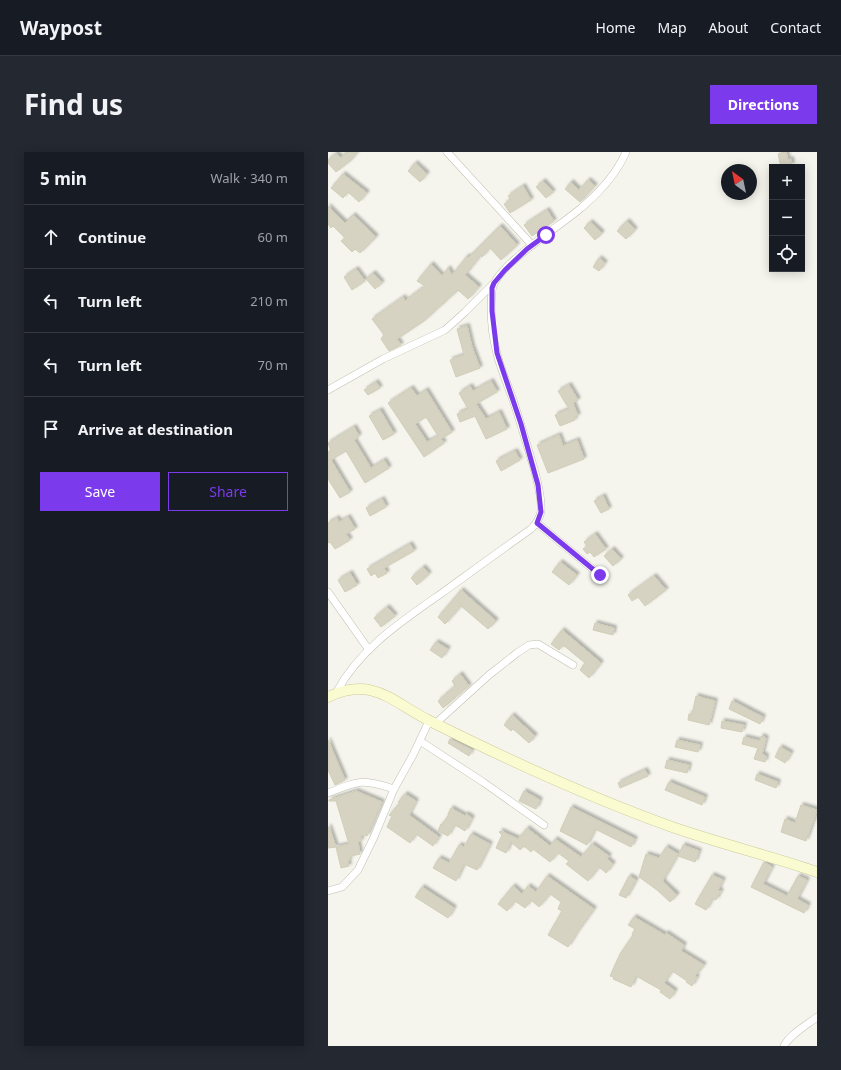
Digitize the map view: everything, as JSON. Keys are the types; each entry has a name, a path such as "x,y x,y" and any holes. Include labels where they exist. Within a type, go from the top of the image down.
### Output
{"street":[{"path":"447,152 532,245"},
{"path":"328,390 383,359 445,330 494,283 512,262 532,245 567,220 597,193 613,176 626,152"},
{"path":"332,695 352,668 377,642 417,611 531,529 537,523 541,512 538,485 521,424 497,353 492,311 492,288 494,283"},
{"path":"537,523 600,575"},
{"path":"328,592 369,650"},
{"path":"328,891 342,887 358,870 394,789 420,741 433,722 489,675 529,645 538,644 573,665"},
{"path":"332,695 359,689 375,691 495,753 582,791 729,846 817,872"},
{"path":"420,741 483,782 544,825"},
{"path":"328,793 350,784 361,782 375,783 394,789"},
{"path":"784,1045 817,1017"}],"building":[{"path":"346,152 358,152 350,161 336,172 328,163 328,160 336,153 341,158"},
{"path":"786,152 788,160 791,159 792,164 780,164 778,154"},
{"path":"415,163 427,174 420,182 408,171"},
{"path":"343,174 367,193 359,202 348,192 343,198 331,188"},
{"path":"588,180 595,186 580,202 565,189 571,182 579,190"},
{"path":"543,181 553,192 546,198 536,187"},
{"path":"523,186 531,200 510,213 504,204 511,200 508,196"},
{"path":"328,206 345,223 353,215 376,237 360,253 355,249 352,252 341,241 345,238 333,226 331,228 328,224"},
{"path":"547,210 554,221 532,236 524,225"},
{"path":"627,221 635,230 626,239 617,231"},
{"path":"590,222 602,233 595,240 584,228"},
{"path":"500,226 517,245 501,260 490,248 482,257 481,255 465,275 479,287 468,299 458,290 424,321 397,339 401,345 389,351 381,339 384,335 372,319 403,297 405,301 425,286 417,281 431,264 442,276 448,268 452,275 467,256 468,258"},
{"path":"599,258 605,263 599,271 593,267"},
{"path":"356,269 365,281 352,290 344,277"},
{"path":"373,273 382,283 375,289 366,279"},
{"path":"467,326 472,347 480,368 456,377 450,360 464,355 457,329"},
{"path":"491,381 497,392 476,404 486,419 499,412 507,429 486,439 475,416 460,422 457,414 468,409 459,393 470,386 473,391"},
{"path":"376,382 380,388 368,395 364,390"},
{"path":"569,385 578,400 573,403 578,416 574,417 575,420 560,426 555,415 569,409 558,391"},
{"path":"411,388 417,396 426,390 452,432 441,439 444,443 424,457 388,403","holes":["426,417 438,436 427,442 415,424"]},
{"path":"380,410 394,434 383,440 369,416"},
{"path":"354,427 359,436 354,440 371,468 384,460 389,468 365,483 346,451 331,460 350,492 340,498 328,479 328,452 331,451 328,443"},
{"path":"559,435 563,446 577,440 584,459 548,473 537,445"},
{"path":"515,451 520,460 501,471 496,461"},
{"path":"603,496 609,509 601,513 594,501"},
{"path":"382,499 386,507 370,516 366,508"},
{"path":"348,517 355,529 346,534 350,540 335,549 330,542 328,543 328,523 337,518 339,522"},
{"path":"595,534 606,549 594,557 590,552 587,554 583,549 587,546 584,542"},
{"path":"410,544 414,551 384,568 387,573 378,578 375,573 371,576 367,569"},
{"path":"612,549 621,559 613,566 604,556"},
{"path":"560,562 577,575 569,585 552,572"},
{"path":"423,567 429,574 417,585 411,578"},
{"path":"350,573 357,585 345,592 338,580"},
{"path":"654,576 666,590 645,606 638,597 632,601 628,595"},
{"path":"461,590 496,621 488,629 461,606 445,624 438,617"},
{"path":"387,607 395,616 381,627 374,618"},
{"path":"595,623 614,628 613,635 593,630"},
{"path":"562,630 601,663 589,678 580,670 585,663 563,645 559,650 551,644"},
{"path":"436,642 448,649 442,658 430,650"},
{"path":"460,674 469,686 443,708 438,701 455,686 452,681"},
{"path":"696,696 715,701 709,725 688,720 689,714 692,714"},
{"path":"732,701 763,717 760,724 729,709"},
{"path":"512,715 535,736 529,743 513,729 511,731 504,725"},
{"path":"722,721 744,725 742,732 721,728"},
{"path":"761,736 766,738 762,754 766,756 765,762 754,759 758,748 742,744 744,737 760,741"},
{"path":"450,739 472,750 469,756 448,743"},
{"path":"328,740 345,780 335,785 328,770"},
{"path":"677,740 700,745 698,752 675,747"},
{"path":"780,747 791,753 785,763 775,757"},
{"path":"667,760 689,765 687,773 665,768"},
{"path":"645,770 648,776 620,788 618,783"},
{"path":"757,774 778,782 776,788 755,780"},
{"path":"669,782 705,797 702,805 665,790"},
{"path":"356,791 382,802 367,836 361,835 361,841 358,842 360,854 351,856 348,862 349,866 341,868 336,847 349,844 336,801 329,800"},
{"path":"524,791 540,800 536,809 519,801"},
{"path":"405,794 416,801 409,815 439,837 433,846 416,834 410,843 387,827 392,816 389,815 400,803 398,802"},
{"path":"801,805 817,810 806,841 781,832 785,819 795,823"},
{"path":"571,807 635,839 631,847 595,829 587,845 560,831"},
{"path":"451,808 465,816 466,814 472,818 465,831 455,825 448,836 438,831 441,824 442,825 449,814"},
{"path":"329,827 336,847 328,848"},
{"path":"527,828 550,846 555,839 581,857 592,844 609,856 607,859 613,864 606,873 599,867 588,881 566,864 569,861 558,853 550,862 533,849 531,852 524,846 520,850 511,842 506,853 496,848 502,835 499,832 501,831 518,839"},
{"path":"471,834 490,844 477,870 464,864 456,881 433,868 439,858 449,863 459,845 464,847"},
{"path":"683,845 699,851 695,862 678,856"},
{"path":"666,847 678,854 663,880 663,882 677,895 670,902 639,877 646,854 659,858"},
{"path":"764,862 772,867 763,884 787,896 798,876 807,880 797,899 808,905 804,913 751,887"},
{"path":"712,875 723,880 718,890 721,891 716,900 713,898 706,910 695,904"},
{"path":"547,876 594,909 568,947 548,935 562,911 558,909 561,902 550,894 539,907 531,900 525,908 515,901 507,911 498,904 513,886 522,894 528,886 536,892"},
{"path":"629,876 636,880 626,898 619,895"},
{"path":"422,887 454,908 448,918 415,897"},
{"path":"634,917 665,935 666,933 684,945 681,951 704,965 695,976 697,977 692,986 672,971 664,983 675,991 670,999 660,992 661,990 636,976 631,987 613,979 614,977 610,976 620,954 633,935 632,934 635,929 628,925"}],"route":[{"path":"546,235 519,256 494,283 492,288 492,311 497,353 531,455 540,498 541,512 537,523 600,575"}]}
